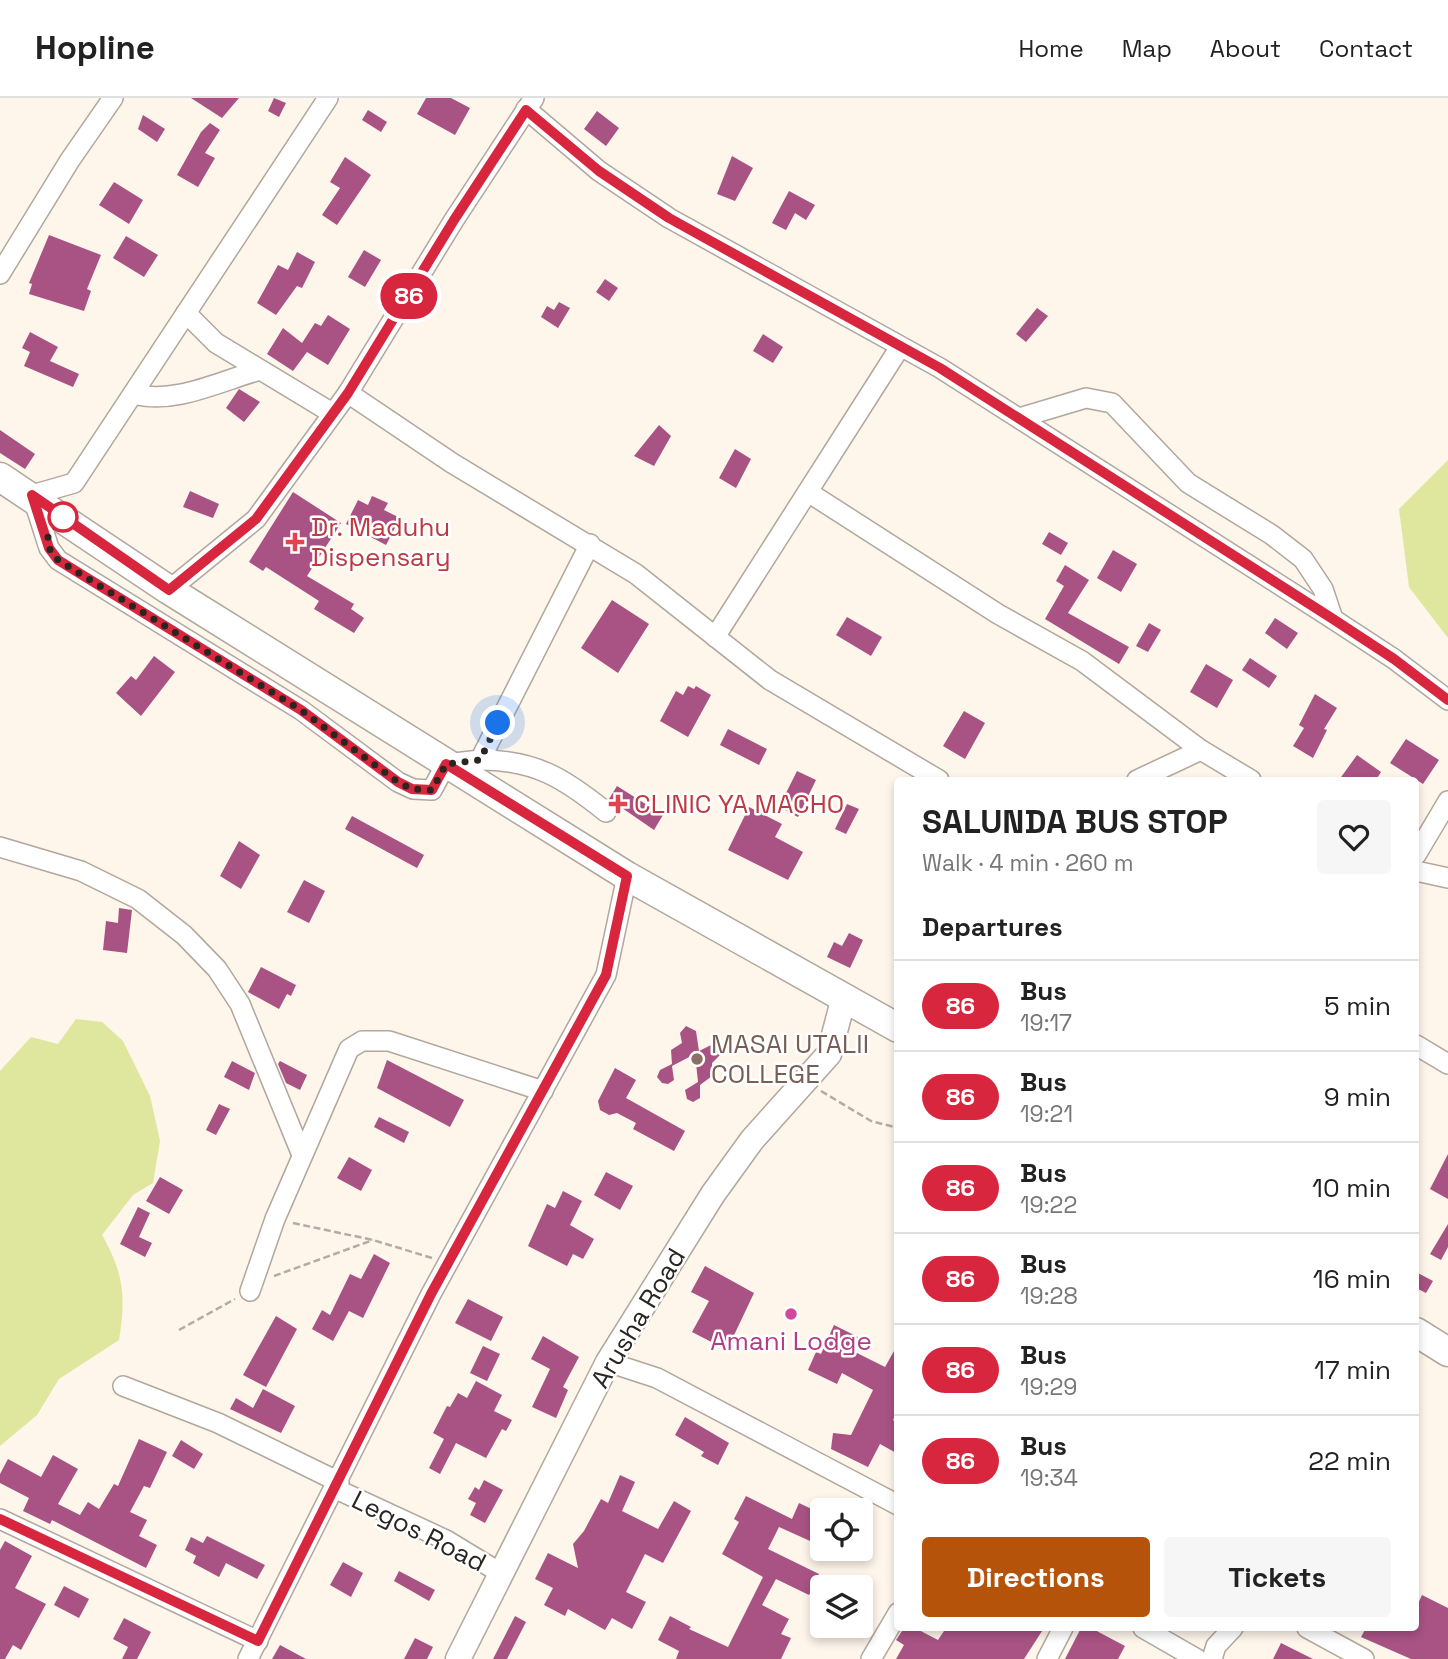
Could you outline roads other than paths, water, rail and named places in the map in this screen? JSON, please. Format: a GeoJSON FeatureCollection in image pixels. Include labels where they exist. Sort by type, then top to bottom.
{"type":"FeatureCollection","features":[{"type":"Feature","properties":{"kind":"highway"},"geometry":{"type":"LineString","coordinates":[[0,477],[32,495],[169,590],[627,876],[894,1026]]}},
{"type":"Feature","properties":{"kind":"highway"},"geometry":{"type":"LineString","coordinates":[[1419,1334],[1448,1352]]}},
{"type":"Feature","properties":{"kind":"main road","name":"Arusha Road"},"geometry":{"type":"LineString","coordinates":[[458,1659],[608,1362],[713,1194],[752,1140],[830,1054],[844,998]]}},
{"type":"Feature","properties":{"kind":"street"},"geometry":{"type":"LineString","coordinates":[[0,274],[70,160],[113,98]]}},
{"type":"Feature","properties":{"kind":"street"},"geometry":{"type":"LineString","coordinates":[[328,98],[74,483],[32,495],[49,548],[58,560],[301,710],[398,782],[412,789],[432,790],[446,764],[480,760],[521,762],[540,768],[584,794],[606,812]]}},
{"type":"Feature","properties":{"kind":"street"},"geometry":{"type":"LineString","coordinates":[[169,590],[256,519],[348,393],[454,220],[530,104],[599,171],[669,218],[900,347],[1019,418],[1394,659],[1448,700]]}},
{"type":"Feature","properties":{"kind":"street"},"geometry":{"type":"LineString","coordinates":[[186,313],[216,343],[286,383],[332,414]]}},
{"type":"Feature","properties":{"kind":"street"},"geometry":{"type":"LineString","coordinates":[[715,636],[900,347]]}},
{"type":"Feature","properties":{"kind":"street"},"geometry":{"type":"LineString","coordinates":[[134,394],[148,398],[174,396],[260,370]]}},
{"type":"Feature","properties":{"kind":"street"},"geometry":{"type":"LineString","coordinates":[[348,393],[452,463],[590,544],[673,602],[780,686],[934,777]]}},
{"type":"Feature","properties":{"kind":"street"},"geometry":{"type":"LineString","coordinates":[[1019,418],[1086,398],[1112,403],[1188,483],[1272,535],[1303,559],[1323,589],[1333,619]]}},
{"type":"Feature","properties":{"kind":"street"},"geometry":{"type":"LineString","coordinates":[[807,492],[998,614],[1082,662],[1201,750],[1246,777]]}},
{"type":"Feature","properties":{"kind":"street"},"geometry":{"type":"LineString","coordinates":[[480,760],[590,544]]}},
{"type":"Feature","properties":{"kind":"street"},"geometry":{"type":"LineString","coordinates":[[1143,777],[1201,750]]}},
{"type":"Feature","properties":{"kind":"street"},"geometry":{"type":"LineString","coordinates":[[1419,850],[1448,801]]}},
{"type":"Feature","properties":{"kind":"street"},"geometry":{"type":"LineString","coordinates":[[0,846],[81,871],[138,899],[184,935],[216,969],[240,1004],[302,1155]]}},
{"type":"Feature","properties":{"kind":"street"},"geometry":{"type":"LineString","coordinates":[[1419,872],[1448,878]]}},
{"type":"Feature","properties":{"kind":"street"},"geometry":{"type":"LineString","coordinates":[[248,1659],[448,1263],[606,975],[627,876]]}},
{"type":"Feature","properties":{"kind":"street"},"geometry":{"type":"LineString","coordinates":[[250,1291],[275,1219],[349,1049],[362,1041],[389,1041],[543,1091]]}},
{"type":"Feature","properties":{"kind":"street"},"geometry":{"type":"LineString","coordinates":[[1419,1047],[1448,1064]]}},
{"type":"Feature","properties":{"kind":"street"},"geometry":{"type":"LineString","coordinates":[[608,1362],[670,1384],[894,1503]]}},
{"type":"Feature","properties":{"kind":"street","name":"Legos Road"},"geometry":{"type":"LineString","coordinates":[[123,1386],[218,1423],[408,1521],[502,1574]]}},
{"type":"Feature","properties":{"kind":"street"},"geometry":{"type":"LineString","coordinates":[[0,1519],[258,1641]]}},
{"type":"Feature","properties":{"kind":"street"},"geometry":{"type":"LineString","coordinates":[[871,1659],[894,1620]]}},
{"type":"Feature","properties":{"kind":"street"},"geometry":{"type":"LineString","coordinates":[[1048,1659],[1062,1631]]}},
{"type":"Feature","properties":{"kind":"street"},"geometry":{"type":"LineString","coordinates":[[1148,1631],[1197,1659]]}},
{"type":"Feature","properties":{"kind":"street"},"geometry":{"type":"LineString","coordinates":[[1212,1659],[1221,1640],[1230,1631]]}},
{"type":"Feature","properties":{"kind":"street"},"geometry":{"type":"LineString","coordinates":[[1313,1631],[1364,1659]]}},
{"type":"Feature","properties":{"kind":"place","name":"Dr. Maduhu Dispensary"},"geometry":{"type":"Point","coordinates":[295,542]}},
{"type":"Feature","properties":{"kind":"place","name":"CLINIC YA MACHO"},"geometry":{"type":"Point","coordinates":[618,804]}},
{"type":"Feature","properties":{"kind":"place","name":"MASAI UTALII COLLEGE"},"geometry":{"type":"Point","coordinates":[697,1059]}},
{"type":"Feature","properties":{"kind":"place","name":"Amani Lodge"},"geometry":{"type":"Point","coordinates":[791,1314]}}]}
